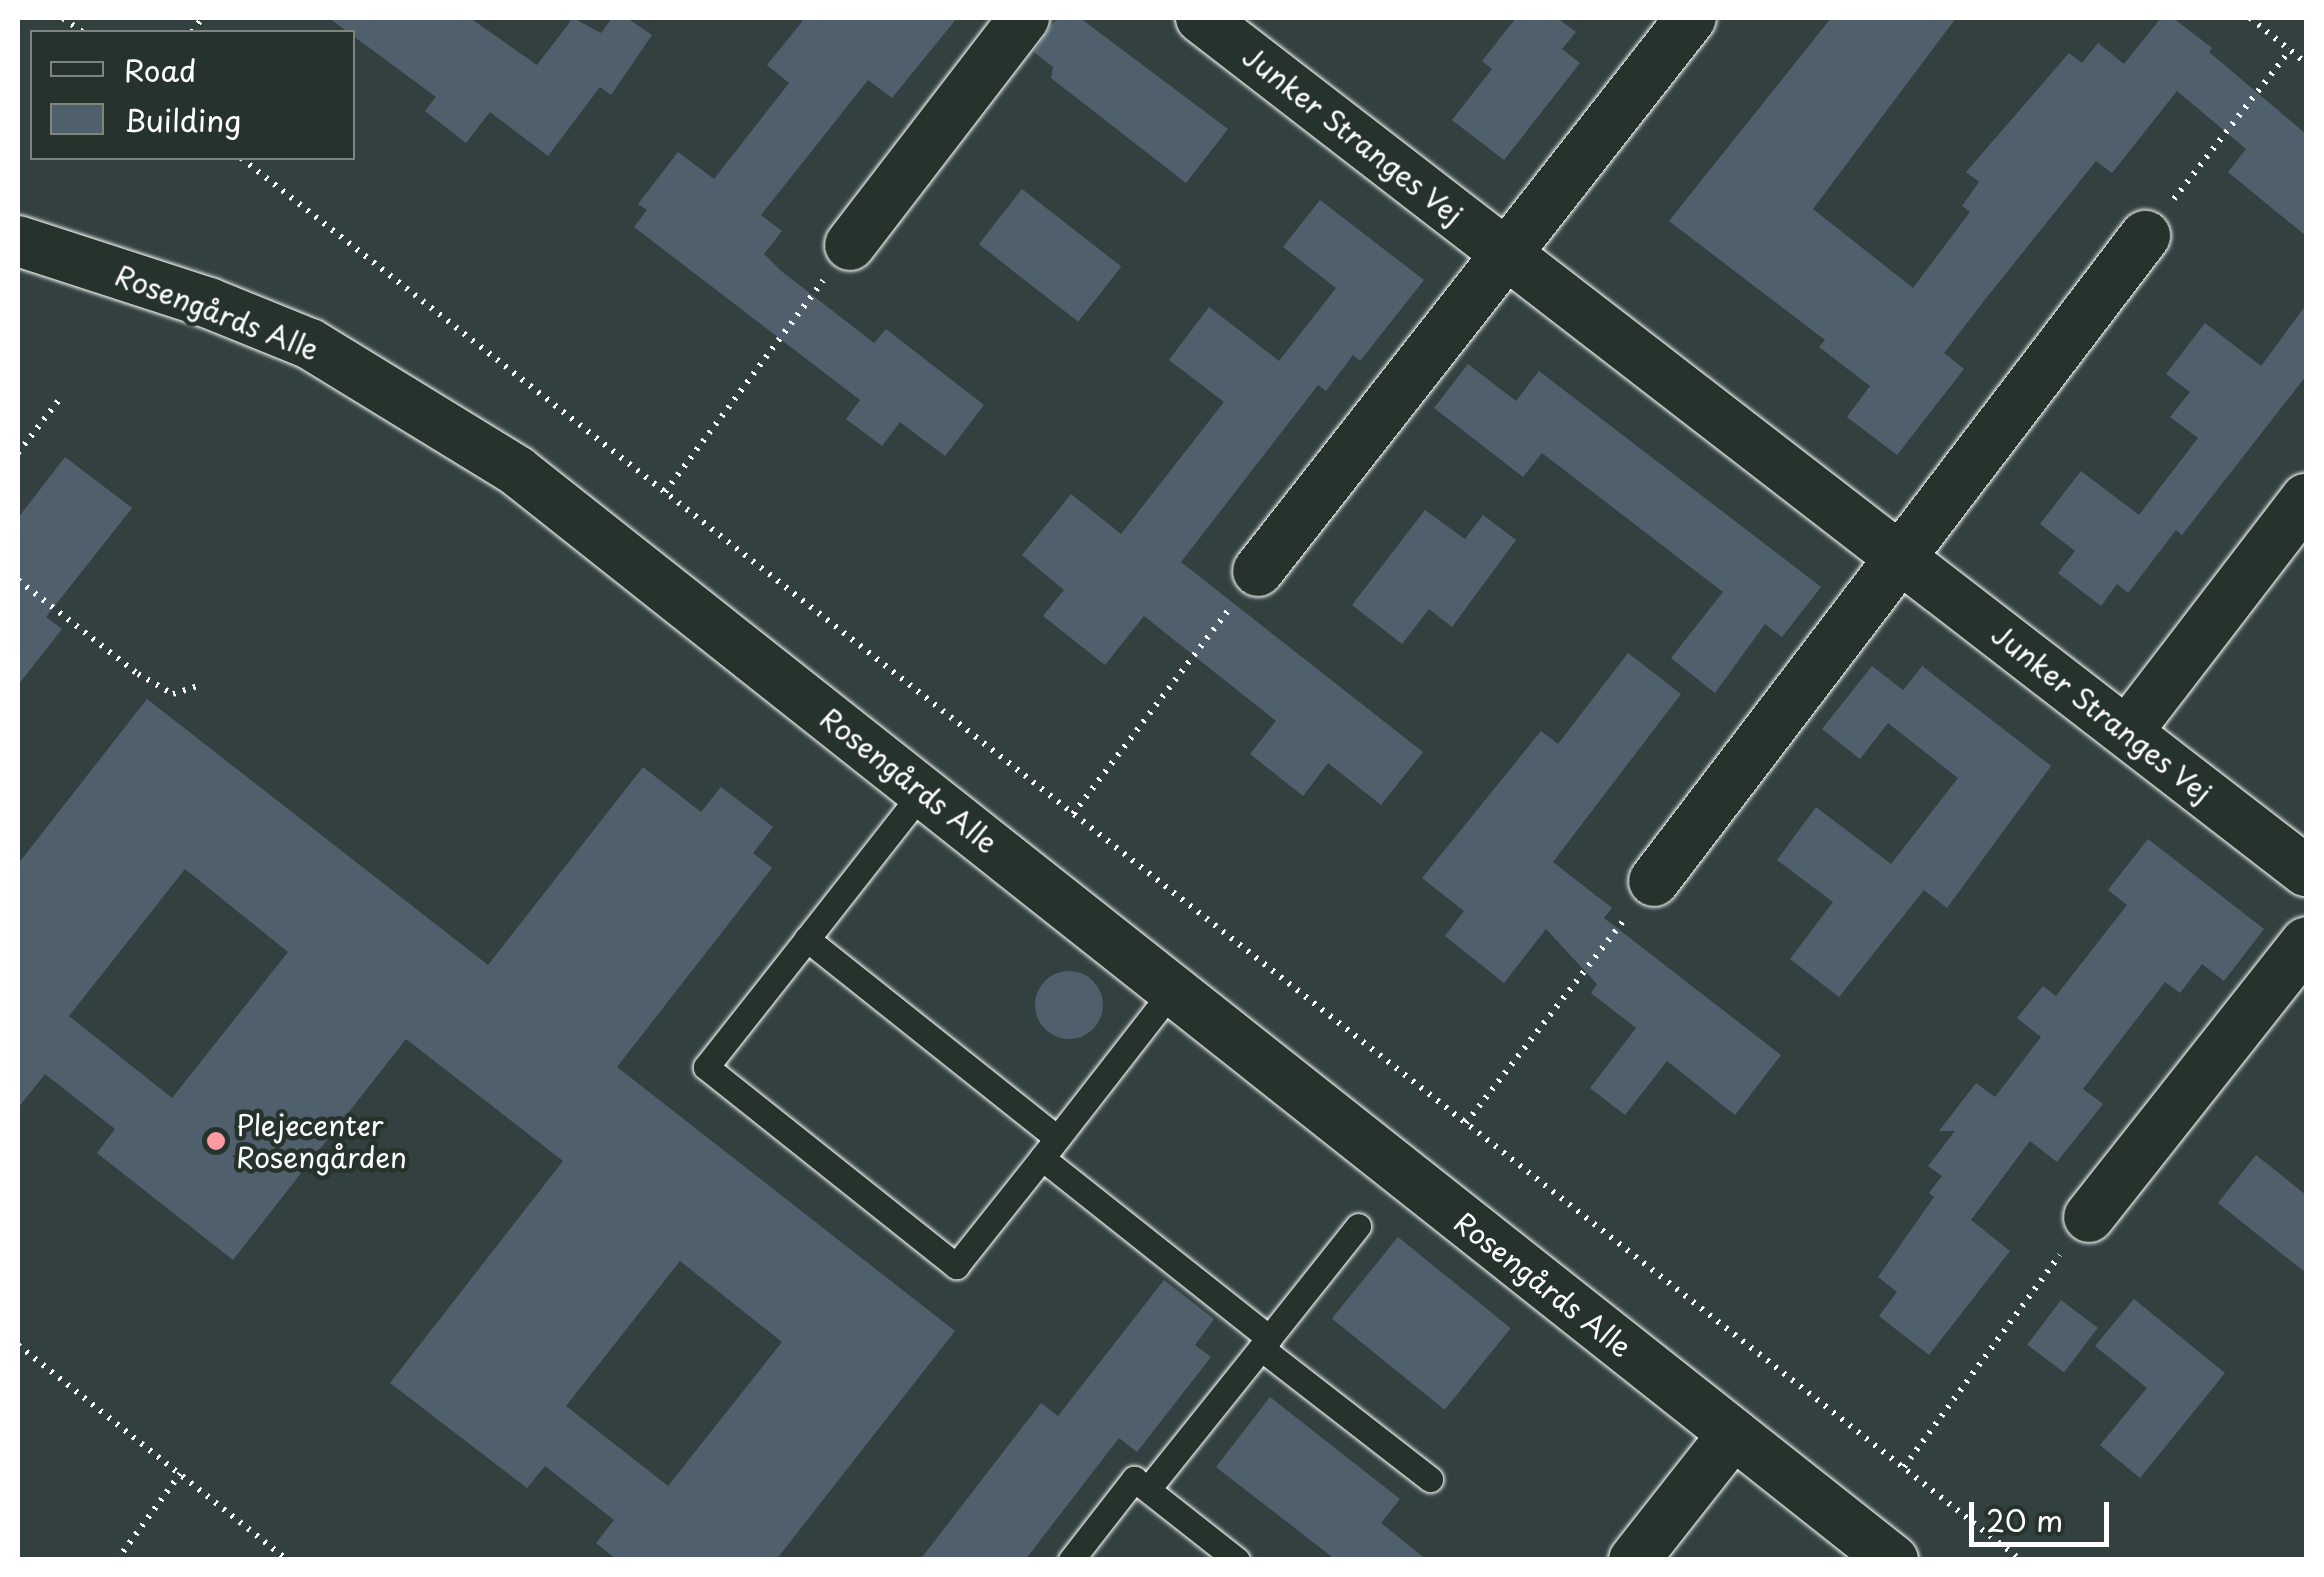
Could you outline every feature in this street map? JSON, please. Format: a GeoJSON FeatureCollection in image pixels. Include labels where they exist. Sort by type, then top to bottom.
{"type":"FeatureCollection","features":[{"type":"Feature","properties":{"kind":"street"},"geometry":{"type":"LineString","coordinates":[[850,245],[1024,18]]}},
{"type":"Feature","properties":{"kind":"street","name":"Junker Stranges Vej"},"geometry":{"type":"LineString","coordinates":[[1201,18],[2306,871]]}},
{"type":"Feature","properties":{"kind":"street"},"geometry":{"type":"LineString","coordinates":[[1258,571],[1691,18]]}},
{"type":"Feature","properties":{"kind":"street"},"geometry":{"type":"LineString","coordinates":[[1654,881],[2145,236]]}},
{"type":"Feature","properties":{"kind":"street","name":"Rosengårds Alle"},"geometry":{"type":"LineString","coordinates":[[18,242],[293,337],[422,407],[517,470],[1892,1560]]}},
{"type":"Feature","properties":{"kind":"street"},"geometry":{"type":"LineString","coordinates":[[2126,732],[2306,499]]}},
{"type":"Feature","properties":{"kind":"street"},"geometry":{"type":"LineString","coordinates":[[2088,1217],[2306,942]]}},
{"type":"Feature","properties":{"kind":"street"},"geometry":{"type":"LineString","coordinates":[[1634,1560],[1732,1434]]}},
{"type":"Feature","properties":{"kind":"lane"},"geometry":{"type":"LineString","coordinates":[[924,791],[706,1067],[956,1266],[1174,990]]}},
{"type":"Feature","properties":{"kind":"lane"},"geometry":{"type":"LineString","coordinates":[[807,940],[1050,1148],[1265,1343],[1430,1479]]}},
{"type":"Feature","properties":{"kind":"lane"},"geometry":{"type":"LineString","coordinates":[[1148,1490],[1358,1226]]}},
{"type":"Feature","properties":{"kind":"lane"},"geometry":{"type":"LineString","coordinates":[[1071,1560],[1134,1479],[1237,1560]]}},
{"type":"Feature","properties":{"kind":"path"},"geometry":{"type":"LineString","coordinates":[[2250,18],[2306,63]]}},
{"type":"Feature","properties":{"kind":"path"},"geometry":{"type":"LineString","coordinates":[[2145,236],[2290,50]]}},
{"type":"Feature","properties":{"kind":"path"},"geometry":{"type":"LineString","coordinates":[[243,160],[2021,1560]]}},
{"type":"Feature","properties":{"kind":"path"},"geometry":{"type":"LineString","coordinates":[[665,492],[850,245]]}},
{"type":"Feature","properties":{"kind":"path"},"geometry":{"type":"LineString","coordinates":[[18,453],[58,401]]}},
{"type":"Feature","properties":{"kind":"path"},"geometry":{"type":"LineString","coordinates":[[1074,814],[1258,571]]}},
{"type":"Feature","properties":{"kind":"path"},"geometry":{"type":"LineString","coordinates":[[18,580],[138,674],[173,694],[201,684]]}},
{"type":"Feature","properties":{"kind":"path"},"geometry":{"type":"LineString","coordinates":[[1466,1123],[1654,881]]}},
{"type":"Feature","properties":{"kind":"path"},"geometry":{"type":"LineString","coordinates":[[1904,1468],[2088,1217]]}},
{"type":"Feature","properties":{"kind":"path"},"geometry":{"type":"LineString","coordinates":[[18,1345],[287,1560]]}},
{"type":"Feature","properties":{"kind":"path"},"geometry":{"type":"LineString","coordinates":[[117,1560],[180,1474]]}},
{"type":"Feature","properties":{"kind":"building"},"geometry":{"type":"Polygon","coordinates":[[[329,18],[470,18],[537,65],[573,18],[601,33],[612,18],[627,18],[652,35],[611,95],[600,87],[548,156],[490,112],[466,143],[425,111],[436,97],[355,37],[355,30],[345,30],[329,18]]]}},
{"type":"Feature","properties":{"kind":"building"},"geometry":{"type":"Polygon","coordinates":[[[805,18],[957,18],[892,98],[868,80],[761,215],[782,231],[764,254],[780,270],[874,343],[886,329],[984,405],[945,456],[900,422],[882,446],[846,419],[860,400],[634,227],[647,210],[638,204],[678,152],[714,179],[789,83],[767,65],[805,18]]]}},
{"type":"Feature","properties":{"kind":"building"},"geometry":{"type":"Polygon","coordinates":[[[1057,18],[1080,18],[1228,129],[1186,183],[1051,78],[1053,67],[1034,52],[1057,18]]]}},
{"type":"Feature","properties":{"kind":"building"},"geometry":{"type":"Polygon","coordinates":[[[1516,18],[1557,18],[1576,32],[1562,49],[1580,63],[1504,160],[1452,120],[1492,69],[1482,61],[1516,18]]]}},
{"type":"Feature","properties":{"kind":"building"},"geometry":{"type":"Polygon","coordinates":[[[1831,18],[1956,18],[1813,209],[1913,288],[1970,212],[1962,206],[1979,182],[1966,172],[2069,53],[2082,63],[2098,43],[2124,64],[2161,18],[2173,18],[2212,48],[2209,52],[2306,134],[2306,236],[2228,172],[2246,149],[2177,91],[2112,173],[2096,161],[1987,297],[1944,353],[1964,369],[1897,455],[1847,417],[1870,386],[1819,347],[1825,340],[1669,221],[1831,18]]]}},
{"type":"Feature","properties":{"kind":"building"},"geometry":{"type":"Polygon","coordinates":[[[1022,189],[1121,267],[1078,322],[979,244],[1022,189]]]}},
{"type":"Feature","properties":{"kind":"building"},"geometry":{"type":"Polygon","coordinates":[[[1320,200],[1424,280],[1360,361],[1353,355],[1326,391],[1318,385],[1181,562],[1423,752],[1381,805],[1328,763],[1303,796],[1250,754],[1276,721],[1144,616],[1105,665],[1043,616],[1064,590],[1022,555],[1071,494],[1121,534],[1224,402],[1169,360],[1209,307],[1279,361],[1336,288],[1283,247],[1320,200]]]}},
{"type":"Feature","properties":{"kind":"building"},"geometry":{"type":"Polygon","coordinates":[[[2306,305],[2306,376],[2182,535],[2176,530],[2128,593],[2117,584],[2101,606],[2058,573],[2075,551],[2040,524],[2081,471],[2139,515],[2198,438],[2170,417],[2190,392],[2166,374],[2205,323],[2261,366],[2306,305]]]}},
{"type":"Feature","properties":{"kind":"building"},"geometry":{"type":"Polygon","coordinates":[[[1468,364],[1516,401],[1539,371],[1821,587],[1782,637],[1765,624],[1715,693],[1671,658],[1723,592],[1542,453],[1523,477],[1434,408],[1468,364]]]}},
{"type":"Feature","properties":{"kind":"building"},"geometry":{"type":"Polygon","coordinates":[[[65,457],[132,508],[46,617],[62,629],[18,685],[18,518],[65,457]]]}},
{"type":"Feature","properties":{"kind":"building"},"geometry":{"type":"Polygon","coordinates":[[[1425,510],[1465,539],[1483,515],[1516,540],[1452,627],[1429,609],[1402,644],[1352,605],[1425,510]]]}},
{"type":"Feature","properties":{"kind":"building"},"geometry":{"type":"Polygon","coordinates":[[[1628,653],[1681,694],[1553,862],[1612,908],[1604,918],[1781,1055],[1735,1115],[1667,1061],[1625,1115],[1590,1088],[1636,1028],[1591,993],[1597,984],[1546,929],[1504,983],[1445,936],[1464,911],[1422,878],[1541,731],[1558,744],[1628,653]]]}},
{"type":"Feature","properties":{"kind":"building"},"geometry":{"type":"Polygon","coordinates":[[[1872,666],[1903,690],[1922,666],[2051,766],[1947,908],[1924,890],[1839,997],[1790,959],[1833,902],[1777,860],[1816,807],[1891,864],[1958,778],[1888,723],[1860,759],[1822,729],[1872,666]]]}},
{"type":"Feature","properties":{"kind":"building","name":"Plejecenter Rosengården"},"geometry":{"type":"Polygon","coordinates":[[[147,699],[488,965],[643,767],[701,812],[721,787],[773,827],[753,853],[772,868],[617,1067],[955,1331],[776,1560],[617,1560],[596,1543],[614,1520],[545,1466],[527,1488],[390,1383],[563,1161],[406,1039],[233,1260],[97,1153],[115,1129],[45,1074],[18,1108],[18,864],[147,699]],[[185,869],[69,1016],[172,1098],[288,952],[185,869]],[[680,1261],[566,1406],[668,1486],[782,1342],[680,1261]]]}},
{"type":"Feature","properties":{"kind":"building"},"geometry":{"type":"Polygon","coordinates":[[[2148,839],[2264,929],[2224,981],[2202,964],[2180,993],[2165,982],[2083,1089],[2103,1104],[2057,1162],[2030,1141],[1971,1220],[2010,1251],[1929,1355],[1879,1316],[1897,1292],[1878,1277],[1934,1197],[1929,1193],[1942,1176],[1928,1166],[1955,1131],[1939,1131],[1976,1083],[1995,1097],[2041,1037],[2017,1018],[2043,986],[2056,996],[2127,905],[2108,890],[2148,839]]]}},
{"type":"Feature","properties":{"kind":"building"},"geometry":{"type":"Polygon","coordinates":[[[1069,971],[1093,981],[1103,1005],[1093,1029],[1069,1039],[1045,1029],[1035,1005],[1045,981],[1069,971]]]}},
{"type":"Feature","properties":{"kind":"building"},"geometry":{"type":"Polygon","coordinates":[[[2256,1155],[2306,1195],[2306,1273],[2218,1203],[2256,1155]]]}},
{"type":"Feature","properties":{"kind":"building"},"geometry":{"type":"Polygon","coordinates":[[[1398,1237],[1511,1328],[1445,1410],[1332,1319],[1398,1237]]]}},
{"type":"Feature","properties":{"kind":"building"},"geometry":{"type":"Polygon","coordinates":[[[1164,1280],[1214,1319],[1195,1345],[1211,1357],[1137,1452],[1119,1438],[1025,1560],[920,1560],[1041,1403],[1058,1416],[1164,1280]]]}},
{"type":"Feature","properties":{"kind":"building"},"geometry":{"type":"Polygon","coordinates":[[[2134,1299],[2225,1373],[2140,1478],[2100,1445],[2147,1388],[2095,1346],[2134,1299]]]}},
{"type":"Feature","properties":{"kind":"building"},"geometry":{"type":"Polygon","coordinates":[[[2061,1300],[2098,1328],[2064,1372],[2027,1345],[2061,1300]]]}},
{"type":"Feature","properties":{"kind":"building"},"geometry":{"type":"Polygon","coordinates":[[[1270,1397],[1400,1499],[1381,1523],[1427,1560],[1336,1560],[1216,1467],[1270,1397]]]}},
{"type":"Feature","properties":{"kind":"place","name":"Plejecenter Rosengården"},"geometry":{"type":"Point","coordinates":[216,1141]}}]}
